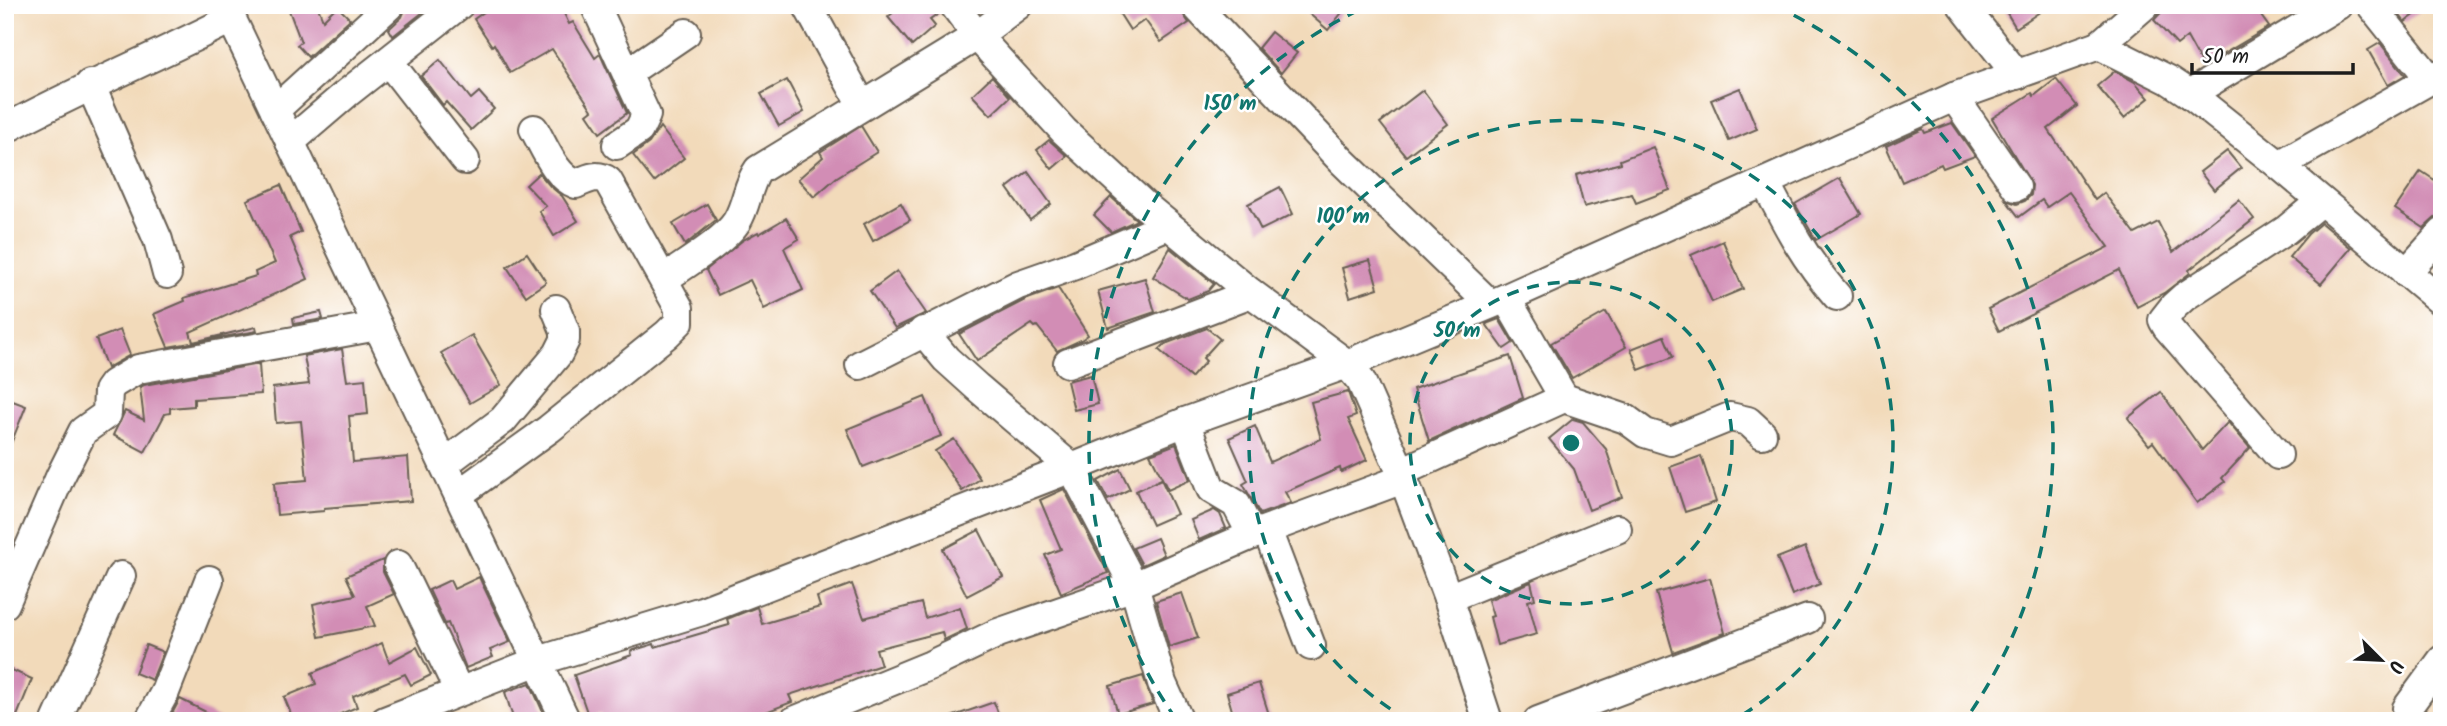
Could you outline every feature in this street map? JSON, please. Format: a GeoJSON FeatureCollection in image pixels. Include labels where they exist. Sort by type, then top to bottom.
{"type":"FeatureCollection","features":[{"type":"Feature","properties":{"kind":"street"},"geometry":{"type":"LineString","coordinates":[[290,142],[459,5]]}},
{"type":"Feature","properties":{"kind":"street"},"geometry":{"type":"LineString","coordinates":[[595,5],[646,115],[639,130],[617,145]]}},
{"type":"Feature","properties":{"kind":"street"},"geometry":{"type":"LineString","coordinates":[[807,5],[862,105]]}},
{"type":"Feature","properties":{"kind":"street"},"geometry":{"type":"LineString","coordinates":[[954,5],[977,36],[1064,131],[1168,225],[1251,293],[1348,364],[1367,393],[1402,476],[1448,598],[1488,721]]}},
{"type":"Feature","properties":{"kind":"street"},"geometry":{"type":"LineString","coordinates":[[664,279],[736,224],[752,178],[758,170],[977,36],[1018,5]]}},
{"type":"Feature","properties":{"kind":"street"},"geometry":{"type":"LineString","coordinates":[[1195,5],[1342,161],[1498,301],[1564,398],[1626,419],[1645,433],[1671,441],[1730,417],[1748,421],[1762,434]]}},
{"type":"Feature","properties":{"kind":"street"},"geometry":{"type":"LineString","coordinates":[[1962,5],[2017,75]]}},
{"type":"Feature","properties":{"kind":"street"},"geometry":{"type":"LineString","coordinates":[[385,721],[538,661],[702,611],[1185,422],[1348,364],[1498,301],[1954,97],[2099,45],[2145,5]]}},
{"type":"Feature","properties":{"kind":"street"},"geometry":{"type":"LineString","coordinates":[[2190,94],[2338,5]]}},
{"type":"Feature","properties":{"kind":"street"},"geometry":{"type":"LineString","coordinates":[[2279,165],[2436,76],[2371,5]]}},
{"type":"Feature","properties":{"kind":"street"},"geometry":{"type":"LineString","coordinates":[[275,110],[379,10]]}},
{"type":"Feature","properties":{"kind":"street"},"geometry":{"type":"LineString","coordinates":[[5,129],[90,84],[146,61],[228,12],[566,721]]}},
{"type":"Feature","properties":{"kind":"street"},"geometry":{"type":"LineString","coordinates":[[626,73],[685,33]]}},
{"type":"Feature","properties":{"kind":"street"},"geometry":{"type":"LineString","coordinates":[[2099,45],[2169,80],[2190,94],[2442,302]]}},
{"type":"Feature","properties":{"kind":"street"},"geometry":{"type":"LineString","coordinates":[[389,62],[465,160]]}},
{"type":"Feature","properties":{"kind":"street"},"geometry":{"type":"LineString","coordinates":[[90,84],[159,240],[167,274]]}},
{"type":"Feature","properties":{"kind":"street"},"geometry":{"type":"LineString","coordinates":[[1954,97],[2017,187]]}},
{"type":"Feature","properties":{"kind":"street"},"geometry":{"type":"LineString","coordinates":[[459,495],[549,429],[679,322],[679,308],[608,181],[595,176],[576,184],[568,181],[534,130]]}},
{"type":"Feature","properties":{"kind":"street"},"geometry":{"type":"LineString","coordinates":[[1765,182],[1791,234],[1814,270],[1837,296]]}},
{"type":"Feature","properties":{"kind":"street"},"geometry":{"type":"LineString","coordinates":[[2278,455],[2163,320],[2185,297],[2286,230],[2321,201]]}},
{"type":"Feature","properties":{"kind":"street"},"geometry":{"type":"LineString","coordinates":[[860,365],[1018,285],[1075,265],[1168,225]]}},
{"type":"Feature","properties":{"kind":"street"},"geometry":{"type":"LineString","coordinates":[[2406,272],[2442,233]]}},
{"type":"Feature","properties":{"kind":"street"},"geometry":{"type":"LineString","coordinates":[[1068,363],[1251,293]]}},
{"type":"Feature","properties":{"kind":"street"},"geometry":{"type":"LineString","coordinates":[[444,464],[503,419],[558,354],[565,340],[565,331],[556,309]]}},
{"type":"Feature","properties":{"kind":"street"},"geometry":{"type":"LineString","coordinates":[[5,604],[83,431],[107,414],[108,391],[113,384],[138,369],[378,326]]}},
{"type":"Feature","properties":{"kind":"street"},"geometry":{"type":"LineString","coordinates":[[923,331],[946,359],[1072,468],[1133,586],[1162,683],[1179,721]]}},
{"type":"Feature","properties":{"kind":"street"},"geometry":{"type":"LineString","coordinates":[[794,721],[931,665],[998,633],[1133,586],[1402,476],[1564,398]]}},
{"type":"Feature","properties":{"kind":"street"},"geometry":{"type":"LineString","coordinates":[[1185,422],[1211,489],[1237,504],[1260,532],[1311,646]]}},
{"type":"Feature","properties":{"kind":"street"},"geometry":{"type":"LineString","coordinates":[[1448,598],[1617,529]]}},
{"type":"Feature","properties":{"kind":"street"},"geometry":{"type":"LineString","coordinates":[[398,565],[459,691]]}},
{"type":"Feature","properties":{"kind":"street"},"geometry":{"type":"LineString","coordinates":[[56,721],[121,576]]}},
{"type":"Feature","properties":{"kind":"street"},"geometry":{"type":"LineString","coordinates":[[149,721],[165,692],[209,580]]}},
{"type":"Feature","properties":{"kind":"street"},"geometry":{"type":"LineString","coordinates":[[1538,721],[1808,619]]}},
{"type":"Feature","properties":{"kind":"street"},"geometry":{"type":"LineString","coordinates":[[2407,708],[2442,660]]}},
{"type":"Feature","properties":{"kind":"building"},"geometry":{"type":"Polygon","coordinates":[[[287,5],[317,5],[323,20],[337,6],[350,19],[308,57],[297,45],[301,42],[287,5]]]}},
{"type":"Feature","properties":{"kind":"building"},"geometry":{"type":"Polygon","coordinates":[[[407,5],[432,5],[393,36],[389,29],[402,17],[407,5]]]}},
{"type":"Feature","properties":{"kind":"building"},"geometry":{"type":"Polygon","coordinates":[[[494,5],[560,5],[569,24],[573,22],[595,58],[600,54],[627,113],[600,133],[587,114],[592,110],[552,49],[510,73],[494,44],[492,46],[474,19],[494,5]]]}},
{"type":"Feature","properties":{"kind":"building"},"geometry":{"type":"Polygon","coordinates":[[[902,5],[938,5],[940,13],[930,20],[935,26],[912,46],[888,17],[902,5]]]}},
{"type":"Feature","properties":{"kind":"building"},"geometry":{"type":"Polygon","coordinates":[[[1114,5],[1177,5],[1189,23],[1161,42],[1145,20],[1130,30],[1114,5]]]}},
{"type":"Feature","properties":{"kind":"building"},"geometry":{"type":"Polygon","coordinates":[[[1299,5],[1348,5],[1328,30],[1299,5]]]}},
{"type":"Feature","properties":{"kind":"building"},"geometry":{"type":"Polygon","coordinates":[[[2002,5],[2050,5],[2016,28],[2002,5]]]}},
{"type":"Feature","properties":{"kind":"building"},"geometry":{"type":"Polygon","coordinates":[[[2168,5],[2253,5],[2269,27],[2203,66],[2187,37],[2177,45],[2154,20],[2168,5]]]}},
{"type":"Feature","properties":{"kind":"building"},"geometry":{"type":"Polygon","coordinates":[[[2392,5],[2428,5],[2405,22],[2392,5]]]}},
{"type":"Feature","properties":{"kind":"building"},"geometry":{"type":"Polygon","coordinates":[[[1271,32],[1297,53],[1281,73],[1258,48],[1271,32]]]}},
{"type":"Feature","properties":{"kind":"building"},"geometry":{"type":"Polygon","coordinates":[[[2380,43],[2405,75],[2388,85],[2368,50],[2380,43]]]}},
{"type":"Feature","properties":{"kind":"building"},"geometry":{"type":"Polygon","coordinates":[[[440,60],[471,99],[479,92],[494,109],[471,130],[446,102],[443,105],[421,76],[440,60]]]}},
{"type":"Feature","properties":{"kind":"building"},"geometry":{"type":"Polygon","coordinates":[[[2115,71],[2135,82],[2149,98],[2124,118],[2097,86],[2115,71]]]}},
{"type":"Feature","properties":{"kind":"building"},"geometry":{"type":"Polygon","coordinates":[[[992,76],[1010,97],[991,115],[972,95],[992,76]]]}},
{"type":"Feature","properties":{"kind":"building"},"geometry":{"type":"Polygon","coordinates":[[[2056,79],[2077,106],[2048,129],[2095,200],[2104,193],[2135,234],[2158,222],[2173,252],[2239,200],[2254,219],[2164,293],[2137,307],[2119,270],[1999,331],[1988,309],[2109,247],[2069,192],[2047,207],[2042,200],[2019,217],[2006,200],[2017,204],[2025,201],[2031,195],[2032,185],[1992,118],[2032,93],[2034,96],[2056,79]]]}},
{"type":"Feature","properties":{"kind":"building"},"geometry":{"type":"Polygon","coordinates":[[[787,80],[804,112],[779,126],[761,94],[787,80]]]}},
{"type":"Feature","properties":{"kind":"building"},"geometry":{"type":"Polygon","coordinates":[[[1740,88],[1757,129],[1729,141],[1711,100],[1740,88]]]}},
{"type":"Feature","properties":{"kind":"building"},"geometry":{"type":"Polygon","coordinates":[[[1423,90],[1448,124],[1406,156],[1380,123],[1423,90]]]}},
{"type":"Feature","properties":{"kind":"building"},"geometry":{"type":"Polygon","coordinates":[[[1952,123],[1975,156],[1943,168],[1941,164],[1902,182],[1886,146],[1923,129],[1925,133],[1952,123]]]}},
{"type":"Feature","properties":{"kind":"building"},"geometry":{"type":"Polygon","coordinates":[[[861,126],[877,152],[837,177],[814,197],[798,179],[823,157],[820,152],[861,126]]]}},
{"type":"Feature","properties":{"kind":"building"},"geometry":{"type":"Polygon","coordinates":[[[660,127],[684,158],[654,182],[633,155],[649,143],[660,127]]]}},
{"type":"Feature","properties":{"kind":"building"},"geometry":{"type":"Polygon","coordinates":[[[1049,140],[1067,156],[1052,169],[1037,150],[1049,140]]]}},
{"type":"Feature","properties":{"kind":"building"},"geometry":{"type":"Polygon","coordinates":[[[1653,147],[1670,190],[1636,203],[1632,194],[1584,207],[1576,175],[1621,163],[1620,160],[1653,147]]]}},
{"type":"Feature","properties":{"kind":"building"},"geometry":{"type":"Polygon","coordinates":[[[2227,151],[2241,168],[2214,190],[2200,172],[2227,151]]]}},
{"type":"Feature","properties":{"kind":"building"},"geometry":{"type":"Polygon","coordinates":[[[2421,171],[2442,185],[2442,217],[2436,217],[2424,228],[2395,209],[2421,171]]]}},
{"type":"Feature","properties":{"kind":"building"},"geometry":{"type":"Polygon","coordinates":[[[1028,172],[1051,204],[1030,220],[1007,188],[1028,172]]]}},
{"type":"Feature","properties":{"kind":"building"},"geometry":{"type":"Polygon","coordinates":[[[539,173],[562,196],[578,221],[554,236],[539,211],[546,206],[526,185],[539,173]]]}},
{"type":"Feature","properties":{"kind":"building"},"geometry":{"type":"Polygon","coordinates":[[[1840,178],[1861,214],[1816,240],[1795,204],[1840,178]]]}},
{"type":"Feature","properties":{"kind":"building"},"geometry":{"type":"Polygon","coordinates":[[[281,185],[301,232],[290,237],[308,279],[190,332],[193,342],[256,327],[257,331],[168,347],[154,314],[185,301],[184,298],[256,276],[255,272],[275,263],[247,200],[281,185]]]}},
{"type":"Feature","properties":{"kind":"building"},"geometry":{"type":"Polygon","coordinates":[[[1280,187],[1293,214],[1261,230],[1248,204],[1280,187]]]}},
{"type":"Feature","properties":{"kind":"building"},"geometry":{"type":"Polygon","coordinates":[[[1111,197],[1137,220],[1111,232],[1094,215],[1111,197]]]}},
{"type":"Feature","properties":{"kind":"building"},"geometry":{"type":"Polygon","coordinates":[[[901,203],[910,220],[873,241],[864,224],[901,203]]]}},
{"type":"Feature","properties":{"kind":"building"},"geometry":{"type":"Polygon","coordinates":[[[707,204],[716,220],[685,245],[673,224],[707,204]]]}},
{"type":"Feature","properties":{"kind":"building"},"geometry":{"type":"Polygon","coordinates":[[[786,218],[799,239],[784,248],[803,290],[764,309],[750,280],[718,295],[706,270],[743,240],[786,218]]]}},
{"type":"Feature","properties":{"kind":"building"},"geometry":{"type":"Polygon","coordinates":[[[2321,223],[2351,248],[2321,284],[2289,257],[2321,223]]]}},
{"type":"Feature","properties":{"kind":"building"},"geometry":{"type":"Polygon","coordinates":[[[1723,241],[1743,289],[1712,302],[1691,255],[1723,241]]]}},
{"type":"Feature","properties":{"kind":"building"},"geometry":{"type":"Polygon","coordinates":[[[1170,248],[1214,284],[1208,291],[1188,299],[1153,277],[1170,248]]]}},
{"type":"Feature","properties":{"kind":"building"},"geometry":{"type":"Polygon","coordinates":[[[527,253],[546,282],[526,296],[507,267],[527,253]]]}},
{"type":"Feature","properties":{"kind":"building"},"geometry":{"type":"Polygon","coordinates":[[[1370,260],[1378,288],[1350,297],[1342,268],[1370,260]]]}},
{"type":"Feature","properties":{"kind":"building"},"geometry":{"type":"Polygon","coordinates":[[[897,271],[926,313],[895,328],[870,291],[897,271]]]}},
{"type":"Feature","properties":{"kind":"building"},"geometry":{"type":"Polygon","coordinates":[[[1145,278],[1155,312],[1108,328],[1098,291],[1145,278]]]}},
{"type":"Feature","properties":{"kind":"building"},"geometry":{"type":"Polygon","coordinates":[[[1058,288],[1088,335],[1081,340],[1057,351],[1037,326],[1032,324],[977,361],[959,334],[1025,300],[1058,288]]]}},
{"type":"Feature","properties":{"kind":"building"},"geometry":{"type":"Polygon","coordinates":[[[321,312],[323,319],[294,324],[293,318],[321,312]]]}},
{"type":"Feature","properties":{"kind":"building"},"geometry":{"type":"Polygon","coordinates":[[[1606,312],[1626,347],[1572,378],[1551,343],[1606,312]]]}},
{"type":"Feature","properties":{"kind":"building"},"geometry":{"type":"Polygon","coordinates":[[[1499,319],[1513,343],[1504,349],[1486,324],[1499,319]]]}},
{"type":"Feature","properties":{"kind":"building"},"geometry":{"type":"Polygon","coordinates":[[[1207,328],[1220,339],[1203,358],[1206,361],[1191,378],[1159,350],[1165,344],[1207,328]]]}},
{"type":"Feature","properties":{"kind":"building"},"geometry":{"type":"Polygon","coordinates":[[[120,330],[130,355],[107,368],[96,339],[120,330]]]}},
{"type":"Feature","properties":{"kind":"building"},"geometry":{"type":"Polygon","coordinates":[[[472,335],[501,385],[470,403],[441,353],[472,335]]]}},
{"type":"Feature","properties":{"kind":"building"},"geometry":{"type":"Polygon","coordinates":[[[1664,336],[1673,357],[1639,370],[1631,349],[1664,336]]]}},
{"type":"Feature","properties":{"kind":"building"},"geometry":{"type":"Polygon","coordinates":[[[342,349],[347,381],[365,379],[368,414],[349,416],[353,462],[408,457],[411,501],[277,515],[274,483],[307,480],[301,421],[276,423],[273,388],[309,384],[304,356],[342,349]]]}},
{"type":"Feature","properties":{"kind":"building"},"geometry":{"type":"Polygon","coordinates":[[[1510,356],[1523,398],[1429,441],[1413,389],[1510,356]]]}},
{"type":"Feature","properties":{"kind":"building"},"geometry":{"type":"Polygon","coordinates":[[[259,364],[261,394],[194,399],[194,406],[170,408],[170,413],[165,414],[145,452],[113,435],[125,411],[144,420],[140,387],[144,385],[259,364]]]}},
{"type":"Feature","properties":{"kind":"building"},"geometry":{"type":"Polygon","coordinates":[[[1091,375],[1098,404],[1074,410],[1067,381],[1091,375]]]}},
{"type":"Feature","properties":{"kind":"building"},"geometry":{"type":"Polygon","coordinates":[[[1348,392],[1356,416],[1348,419],[1367,460],[1341,472],[1340,468],[1285,492],[1291,503],[1260,514],[1243,484],[1248,481],[1229,438],[1255,426],[1270,462],[1321,439],[1311,402],[1348,392]]]}},
{"type":"Feature","properties":{"kind":"building"},"geometry":{"type":"Polygon","coordinates":[[[2161,392],[2202,450],[2228,422],[2250,448],[2222,478],[2225,482],[2197,503],[2153,442],[2149,445],[2128,418],[2161,392]]]}},
{"type":"Feature","properties":{"kind":"building"},"geometry":{"type":"Polygon","coordinates":[[[925,397],[941,436],[863,467],[847,429],[925,397]]]}},
{"type":"Feature","properties":{"kind":"building"},"geometry":{"type":"Polygon","coordinates":[[[5,398],[26,406],[6,456],[5,456],[5,398]]]}},
{"type":"Feature","properties":{"kind":"building"},"geometry":{"type":"Polygon","coordinates":[[[1573,419],[1583,422],[1606,449],[1622,497],[1589,510],[1574,469],[1549,439],[1573,419]]]}},
{"type":"Feature","properties":{"kind":"building"},"geometry":{"type":"Polygon","coordinates":[[[954,439],[980,479],[962,491],[935,451],[954,439]]]}},
{"type":"Feature","properties":{"kind":"building"},"geometry":{"type":"Polygon","coordinates":[[[1176,444],[1190,480],[1168,490],[1150,454],[1176,444]]]}},
{"type":"Feature","properties":{"kind":"building"},"geometry":{"type":"Polygon","coordinates":[[[1701,456],[1716,502],[1685,512],[1670,467],[1701,456]]]}},
{"type":"Feature","properties":{"kind":"building"},"geometry":{"type":"Polygon","coordinates":[[[1120,469],[1130,489],[1108,500],[1098,481],[1120,469]]]}},
{"type":"Feature","properties":{"kind":"building"},"geometry":{"type":"Polygon","coordinates":[[[1161,479],[1177,514],[1152,525],[1136,491],[1161,479]]]}},
{"type":"Feature","properties":{"kind":"building"},"geometry":{"type":"Polygon","coordinates":[[[1064,489],[1108,573],[1061,593],[1045,555],[1061,549],[1040,500],[1064,489]]]}},
{"type":"Feature","properties":{"kind":"building"},"geometry":{"type":"Polygon","coordinates":[[[1214,510],[1220,514],[1226,528],[1199,540],[1191,520],[1214,510]]]}},
{"type":"Feature","properties":{"kind":"building"},"geometry":{"type":"Polygon","coordinates":[[[979,530],[1003,577],[967,596],[943,549],[979,530]]]}},
{"type":"Feature","properties":{"kind":"building"},"geometry":{"type":"Polygon","coordinates":[[[1157,538],[1164,555],[1142,565],[1133,548],[1157,538]]]}},
{"type":"Feature","properties":{"kind":"building"},"geometry":{"type":"Polygon","coordinates":[[[1805,547],[1820,584],[1792,595],[1777,558],[1805,547]]]}},
{"type":"Feature","properties":{"kind":"building"},"geometry":{"type":"Polygon","coordinates":[[[383,560],[383,572],[394,594],[367,606],[375,626],[319,637],[313,604],[355,595],[346,576],[383,560]]]}},
{"type":"Feature","properties":{"kind":"building"},"geometry":{"type":"Polygon","coordinates":[[[479,577],[510,642],[490,650],[493,657],[466,668],[448,623],[445,624],[429,590],[450,580],[454,589],[479,577]]]}},
{"type":"Feature","properties":{"kind":"building"},"geometry":{"type":"Polygon","coordinates":[[[1710,578],[1725,633],[1673,652],[1656,593],[1710,578]]]}},
{"type":"Feature","properties":{"kind":"building"},"geometry":{"type":"Polygon","coordinates":[[[1531,582],[1535,599],[1528,601],[1537,634],[1497,645],[1488,600],[1531,582]]]}},
{"type":"Feature","properties":{"kind":"building"},"geometry":{"type":"Polygon","coordinates":[[[852,584],[864,618],[921,603],[925,618],[960,607],[967,629],[944,640],[942,632],[876,649],[881,665],[789,695],[792,702],[750,718],[734,721],[604,721],[601,713],[589,718],[574,675],[632,655],[631,651],[654,644],[655,647],[729,625],[727,619],[757,607],[762,624],[820,607],[817,597],[852,584]]]}},
{"type":"Feature","properties":{"kind":"building"},"geometry":{"type":"Polygon","coordinates":[[[1182,593],[1198,638],[1169,647],[1156,601],[1182,593]]]}},
{"type":"Feature","properties":{"kind":"building"},"geometry":{"type":"Polygon","coordinates":[[[382,643],[389,662],[417,647],[431,675],[411,685],[405,674],[353,696],[357,707],[324,721],[294,721],[284,697],[316,684],[312,673],[382,643]]]}},
{"type":"Feature","properties":{"kind":"building"},"geometry":{"type":"Polygon","coordinates":[[[146,645],[163,652],[152,680],[135,673],[146,645]]]}},
{"type":"Feature","properties":{"kind":"building"},"geometry":{"type":"Polygon","coordinates":[[[5,667],[32,679],[15,721],[5,721],[5,667]]]}},
{"type":"Feature","properties":{"kind":"building"},"geometry":{"type":"Polygon","coordinates":[[[1143,676],[1153,704],[1118,714],[1110,686],[1143,676]]]}},
{"type":"Feature","properties":{"kind":"building"},"geometry":{"type":"Polygon","coordinates":[[[530,683],[547,721],[514,721],[505,692],[530,683]]]}},
{"type":"Feature","properties":{"kind":"building"},"geometry":{"type":"Polygon","coordinates":[[[1259,683],[1271,721],[1235,721],[1227,693],[1259,683]]]}},
{"type":"Feature","properties":{"kind":"building"},"geometry":{"type":"Polygon","coordinates":[[[180,699],[224,721],[168,721],[180,699]]]}},
{"type":"Feature","properties":{"kind":"building"},"geometry":{"type":"Polygon","coordinates":[[[994,702],[1001,721],[948,721],[948,718],[994,702]]]}}]}
